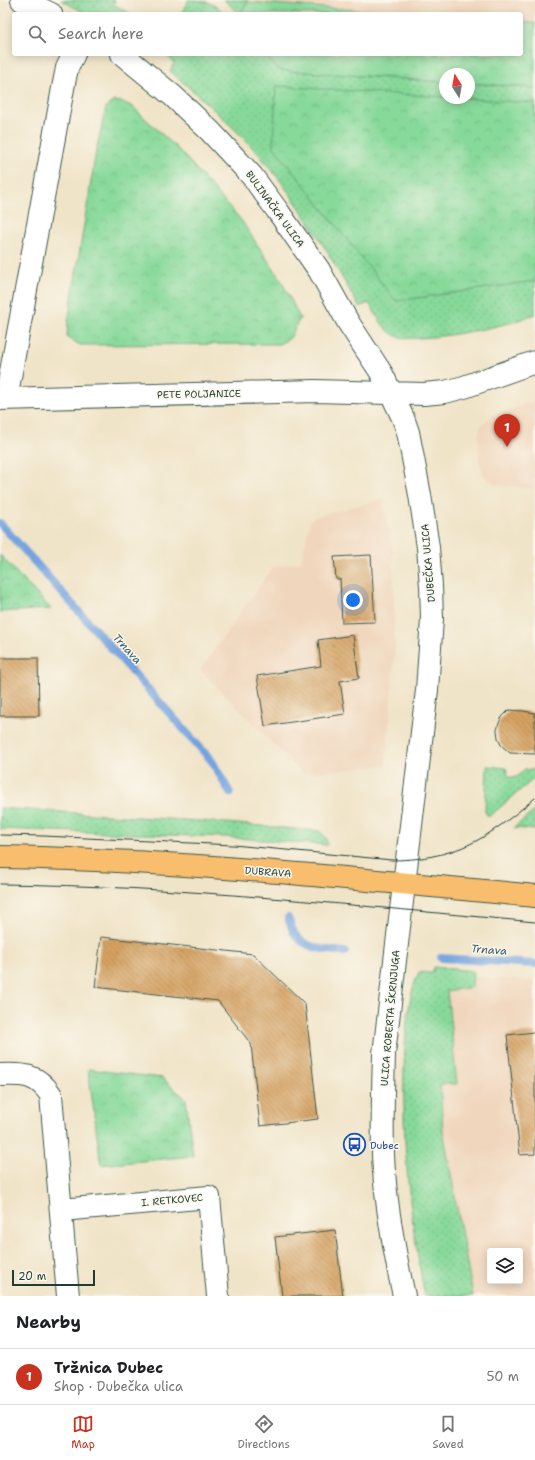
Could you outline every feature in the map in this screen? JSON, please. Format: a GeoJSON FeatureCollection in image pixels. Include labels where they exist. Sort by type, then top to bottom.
{"type":"FeatureCollection","features":[{"type":"Feature","properties":{"kind":"main road","name":"DUBRAVA"},"geometry":{"type":"LineString","coordinates":[[0,857],[98,860],[196,866],[404,883],[535,896]]}},
{"type":"Feature","properties":{"kind":"street"},"geometry":{"type":"LineString","coordinates":[[22,0],[47,12]]}},
{"type":"Feature","properties":{"kind":"street","name":"PETE POLJANICE"},"geometry":{"type":"LineString","coordinates":[[73,56],[67,68],[3,399],[315,391],[392,393]]}},
{"type":"Feature","properties":{"kind":"street","name":"BULINAČKA ULICA"},"geometry":{"type":"LineString","coordinates":[[124,56],[173,96],[252,176],[318,270],[348,322],[382,374],[392,393]]}},
{"type":"Feature","properties":{"kind":"street"},"geometry":{"type":"LineString","coordinates":[[392,393],[424,394],[445,392],[464,387],[535,362]]}},
{"type":"Feature","properties":{"kind":"street","name":"DUBEČKA ULICA"},"geometry":{"type":"LineString","coordinates":[[392,393],[408,432],[414,460],[428,547],[432,619],[427,690],[404,883]]}},
{"type":"Feature","properties":{"kind":"street","name":"ULICA ROBERTA ŠKRNJUGA"},"geometry":{"type":"LineString","coordinates":[[404,883],[385,1047],[383,1156],[388,1206],[404,1296]]}},
{"type":"Feature","properties":{"kind":"street"},"geometry":{"type":"LineString","coordinates":[[0,1075],[22,1074],[36,1079],[44,1085],[51,1095],[68,1296]]}},
{"type":"Feature","properties":{"kind":"street","name":"I. RETKOVEC"},"geometry":{"type":"LineString","coordinates":[[60,1210],[209,1197],[218,1296]]}},
{"type":"Feature","properties":{"kind":"shaded area"},"geometry":{"type":"Polygon","coordinates":[[[248,0],[535,0],[535,23],[523,22],[523,12],[381,12],[248,2],[248,0]]]}},
{"type":"Feature","properties":{"kind":"shaded area"},"geometry":{"type":"Polygon","coordinates":[[[535,401],[535,489],[497,485],[485,477],[482,471],[479,459],[478,435],[481,426],[490,417],[496,414],[535,401]]]}},
{"type":"Feature","properties":{"kind":"shaded area"},"geometry":{"type":"Polygon","coordinates":[[[382,499],[393,549],[395,650],[386,765],[303,774],[200,670],[273,567],[301,562],[311,518],[382,499]]]}},
{"type":"Feature","properties":{"kind":"shaded area"},"geometry":{"type":"Polygon","coordinates":[[[443,974],[535,981],[535,1296],[455,1296],[435,1127],[443,974]]]}},
{"type":"Feature","properties":{"kind":"green space"},"geometry":{"type":"Polygon","coordinates":[[[61,0],[115,0],[113,4],[127,12],[83,12],[61,0]]]}},
{"type":"Feature","properties":{"kind":"green space"},"geometry":{"type":"Polygon","coordinates":[[[188,0],[199,0],[213,4],[223,12],[182,12],[188,0]]]}},
{"type":"Feature","properties":{"kind":"green space"},"geometry":{"type":"Polygon","coordinates":[[[224,0],[248,0],[241,12],[238,12],[224,0]]]}},
{"type":"Feature","properties":{"kind":"green space"},"geometry":{"type":"Polygon","coordinates":[[[248,2],[381,12],[241,12],[248,2]]]}},
{"type":"Feature","properties":{"kind":"green space"},"geometry":{"type":"Polygon","coordinates":[[[523,22],[535,23],[535,88],[475,83],[475,68],[439,68],[439,82],[279,70],[266,56],[523,56],[523,22]]]}},
{"type":"Feature","properties":{"kind":"green space"},"geometry":{"type":"Polygon","coordinates":[[[168,56],[266,56],[280,70],[439,82],[439,104],[475,104],[475,83],[535,88],[535,314],[499,326],[451,335],[405,338],[391,333],[380,321],[369,303],[359,307],[307,219],[271,169],[235,130],[170,71],[174,63],[168,56]]]}},
{"type":"Feature","properties":{"kind":"green space"},"geometry":{"type":"Polygon","coordinates":[[[276,86],[439,97],[439,104],[475,104],[475,99],[535,103],[535,281],[396,301],[273,146],[276,86]]]}},
{"type":"Feature","properties":{"kind":"green space"},"geometry":{"type":"Polygon","coordinates":[[[115,101],[123,102],[133,107],[180,151],[241,220],[281,280],[300,318],[290,338],[279,344],[80,345],[67,337],[68,322],[96,151],[106,107],[115,101]]]}},
{"type":"Feature","properties":{"kind":"green space"},"geometry":{"type":"Polygon","coordinates":[[[0,555],[51,609],[0,612],[0,555]]]}},
{"type":"Feature","properties":{"kind":"green space"},"geometry":{"type":"Polygon","coordinates":[[[487,766],[506,768],[508,776],[511,777],[520,775],[525,769],[535,770],[535,778],[491,815],[487,815],[485,811],[487,766]]]}},
{"type":"Feature","properties":{"kind":"green space"},"geometry":{"type":"Polygon","coordinates":[[[0,808],[215,822],[319,831],[325,837],[327,845],[223,837],[0,829],[0,808]]]}},
{"type":"Feature","properties":{"kind":"green space"},"geometry":{"type":"Polygon","coordinates":[[[535,810],[535,830],[514,828],[535,810]]]}},
{"type":"Feature","properties":{"kind":"green space"},"geometry":{"type":"Polygon","coordinates":[[[434,967],[473,971],[472,987],[447,991],[457,1084],[440,1084],[443,1130],[473,1296],[425,1296],[410,1203],[404,1108],[407,1017],[412,990],[419,972],[432,973],[434,967]]]}},
{"type":"Feature","properties":{"kind":"green space"},"geometry":{"type":"Polygon","coordinates":[[[88,1069],[162,1078],[186,1099],[193,1156],[101,1165],[88,1069]]]}},
{"type":"Feature","properties":{"kind":"building"},"geometry":{"type":"Polygon","coordinates":[[[371,555],[375,622],[342,623],[340,579],[336,579],[334,557],[371,555]]]}},
{"type":"Feature","properties":{"kind":"building"},"geometry":{"type":"Polygon","coordinates":[[[353,635],[359,678],[340,681],[345,714],[265,726],[257,676],[321,666],[318,640],[353,635]]]}},
{"type":"Feature","properties":{"kind":"building"},"geometry":{"type":"Polygon","coordinates":[[[0,658],[38,658],[39,716],[0,716],[0,658]]]}},
{"type":"Feature","properties":{"kind":"building"},"geometry":{"type":"Polygon","coordinates":[[[509,710],[535,713],[535,754],[510,753],[501,745],[497,730],[502,717],[509,710]]]}},
{"type":"Feature","properties":{"kind":"building"},"geometry":{"type":"Polygon","coordinates":[[[101,937],[253,954],[305,1004],[318,1119],[260,1126],[251,1044],[218,1001],[95,987],[101,937]]]}},
{"type":"Feature","properties":{"kind":"building"},"geometry":{"type":"Polygon","coordinates":[[[535,1032],[535,1154],[520,1155],[507,1035],[535,1032]]]}},
{"type":"Feature","properties":{"kind":"building"},"geometry":{"type":"Polygon","coordinates":[[[335,1230],[343,1296],[282,1296],[275,1237],[335,1230]]]}},
{"type":"Feature","properties":{"kind":"waterway","name":"Trnava"},"geometry":{"type":"LineString","coordinates":[[0,523],[212,761],[230,793]]}},
{"type":"Feature","properties":{"kind":"waterway","name":"Trnava"},"geometry":{"type":"LineString","coordinates":[[288,918],[294,933],[298,939],[304,943],[324,950],[345,952]]}},
{"type":"Feature","properties":{"kind":"waterway","name":"Trnava"},"geometry":{"type":"LineString","coordinates":[[441,958],[535,964]]}},
{"type":"Feature","properties":{"kind":"tram line"},"geometry":{"type":"LineString","coordinates":[[0,835],[233,845],[405,860],[444,854],[468,845],[497,828],[535,798]]}},
{"type":"Feature","properties":{"kind":"tram line"},"geometry":{"type":"LineString","coordinates":[[0,884],[201,893],[335,903],[535,922]]}},
{"type":"Feature","properties":{"kind":"place","name":"Tržnica Dubec"},"geometry":{"type":"Point","coordinates":[507,447]}},
{"type":"Feature","properties":{"kind":"place","name":"Dubec"},"geometry":{"type":"Point","coordinates":[354,1145]}}]}
